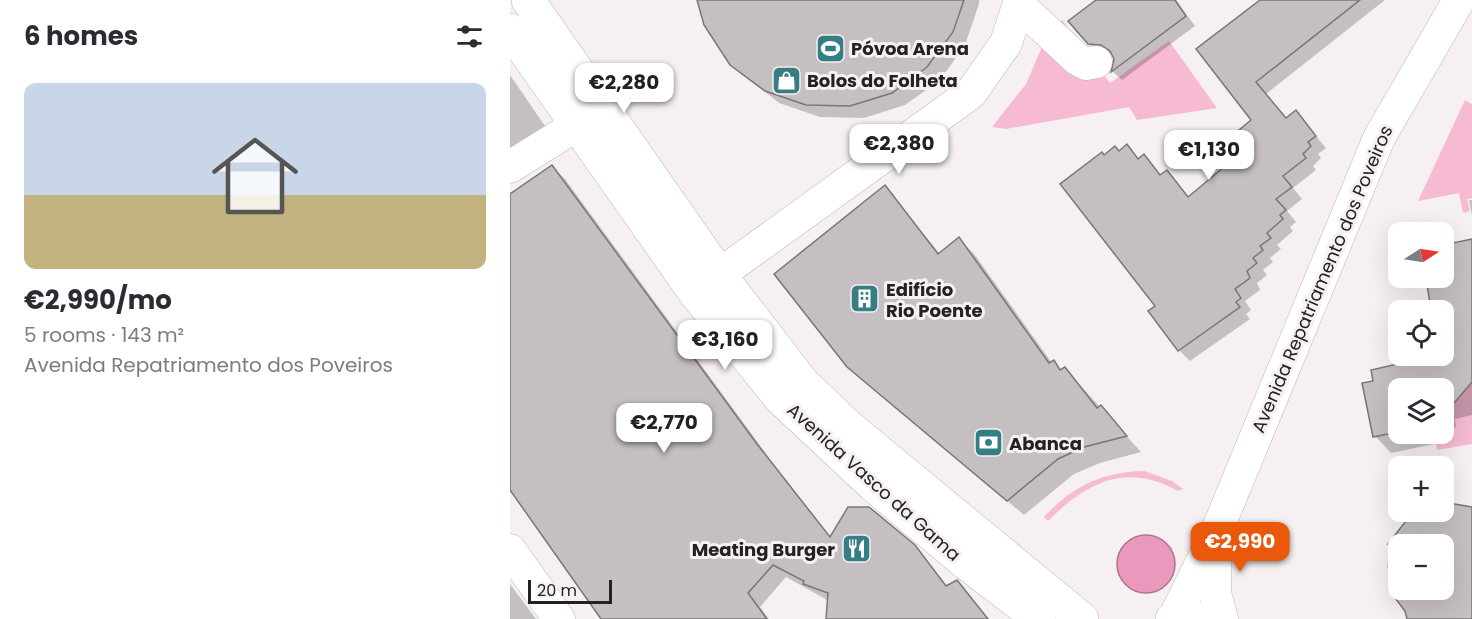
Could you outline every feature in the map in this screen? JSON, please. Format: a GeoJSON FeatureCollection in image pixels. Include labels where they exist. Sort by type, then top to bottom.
{"type":"FeatureCollection","features":[{"type":"Feature","properties":{"kind":"main road","name":"Avenida Vasco da Gama"},"geometry":{"type":"LineString","coordinates":[[528,0],[659,186],[707,284],[781,399],[874,486],[967,564],[1039,619]]}},
{"type":"Feature","properties":{"kind":"main road","name":"Avenida Vasco da Gama"},"geometry":{"type":"LineString","coordinates":[[510,30],[577,125],[707,284],[802,383],[840,419],[1082,619]]}},
{"type":"Feature","properties":{"kind":"main road","name":"Avenida Vasco da Gama"},"geometry":{"type":"LineString","coordinates":[[577,125],[594,119],[634,173],[659,186]]}},
{"type":"Feature","properties":{"kind":"main road"},"geometry":{"type":"LineString","coordinates":[[1173,619],[1203,619]]}},
{"type":"Feature","properties":{"kind":"street","name":"Avenida Repatriamento dos Poveiros"},"geometry":{"type":"LineString","coordinates":[[1173,619],[1216,533],[1379,138],[1459,0]]}},
{"type":"Feature","properties":{"kind":"street"},"geometry":{"type":"LineString","coordinates":[[707,284],[970,93],[1006,43],[1020,2],[1077,59],[1086,64],[1096,62]]}},
{"type":"Feature","properties":{"kind":"street"},"geometry":{"type":"LineString","coordinates":[[510,167],[577,125]]}},
{"type":"Feature","properties":{"kind":"street","name":"Avenida Repatriamento dos Poveiros"},"geometry":{"type":"LineString","coordinates":[[1216,533],[1215,593],[1222,619]]}},
{"type":"Feature","properties":{"kind":"street"},"geometry":{"type":"LineString","coordinates":[[510,550],[559,619]]}},
{"type":"Feature","properties":{"kind":"shaded area"},"geometry":{"type":"Polygon","coordinates":[[[1062,20],[1110,83],[1169,41],[1217,108],[1137,120],[1129,107],[1006,129],[992,127],[1026,84],[1044,42],[1062,20]]]}},
{"type":"Feature","properties":{"kind":"shaded area"},"geometry":{"type":"Polygon","coordinates":[[[1465,100],[1472,104],[1472,198],[1467,199],[1470,211],[1463,213],[1459,193],[1418,201],[1465,100]]]}},
{"type":"Feature","properties":{"kind":"shaded area"},"geometry":{"type":"Polygon","coordinates":[[[1472,383],[1472,444],[1437,450],[1436,444],[1454,444],[1454,400],[1462,394],[1461,385],[1472,383]]]}},
{"type":"Feature","properties":{"kind":"shaded area"},"geometry":{"type":"Polygon","coordinates":[[[1144,471],[1172,481],[1183,489],[1178,491],[1159,482],[1141,478],[1124,477],[1108,480],[1077,496],[1048,521],[1044,517],[1066,497],[1089,483],[1115,474],[1144,471]]]}},
{"type":"Feature","properties":{"kind":"shaded area"},"geometry":{"type":"Polygon","coordinates":[[[1140,535],[1152,535],[1167,543],[1175,558],[1175,570],[1167,585],[1152,593],[1140,593],[1125,585],[1117,570],[1117,558],[1125,543],[1140,535]]]}},
{"type":"Feature","properties":{"kind":"building","name":"Póvoa Arena"},"geometry":{"type":"Polygon","coordinates":[[[697,0],[964,0],[953,32],[927,67],[892,93],[850,106],[806,105],[765,91],[730,65],[704,25],[697,0]]]}},
{"type":"Feature","properties":{"kind":"building"},"geometry":{"type":"Polygon","coordinates":[[[1096,0],[1175,0],[1186,16],[1111,72],[1114,59],[1110,51],[1101,45],[1088,44],[1068,21],[1096,0]]]}},
{"type":"Feature","properties":{"kind":"building"},"geometry":{"type":"Polygon","coordinates":[[[1260,0],[1360,0],[1256,82],[1286,118],[1296,110],[1316,136],[1308,142],[1311,146],[1303,154],[1306,158],[1283,176],[1292,187],[1276,199],[1286,210],[1280,215],[1283,219],[1267,233],[1271,238],[1260,246],[1263,250],[1253,258],[1257,263],[1247,271],[1250,278],[1235,289],[1241,298],[1236,302],[1240,307],[1178,351],[1148,311],[1155,306],[1060,184],[1102,152],[1104,155],[1115,146],[1119,151],[1127,144],[1138,159],[1144,154],[1160,175],[1167,170],[1188,197],[1224,167],[1217,158],[1236,142],[1232,136],[1251,120],[1196,49],[1260,0]]]}},
{"type":"Feature","properties":{"kind":"building"},"geometry":{"type":"Polygon","coordinates":[[[552,165],[757,444],[830,537],[848,507],[869,507],[915,545],[946,586],[957,580],[988,619],[826,619],[828,593],[803,584],[804,581],[773,565],[748,593],[767,619],[601,619],[510,490],[510,194],[552,165]]]}},
{"type":"Feature","properties":{"kind":"building"},"geometry":{"type":"Polygon","coordinates":[[[885,185],[938,254],[959,237],[1049,363],[1054,360],[1060,370],[1065,367],[1097,408],[1101,405],[1127,436],[1084,447],[1058,459],[1007,501],[847,367],[774,274],[885,185]]]}},
{"type":"Feature","properties":{"kind":"building"},"geometry":{"type":"Polygon","coordinates":[[[1472,239],[1472,382],[1454,403],[1454,378],[1388,378],[1388,434],[1373,437],[1362,383],[1373,381],[1371,370],[1389,366],[1454,366],[1454,300],[1429,300],[1428,288],[1454,288],[1454,243],[1472,239]]]}},
{"type":"Feature","properties":{"kind":"building"},"geometry":{"type":"Polygon","coordinates":[[[1454,504],[1472,507],[1472,619],[1407,619],[1405,611],[1397,600],[1454,600],[1454,534],[1396,534],[1405,522],[1454,522],[1454,504]]]}},
{"type":"Feature","properties":{"kind":"place","name":"Póvoa Arena"},"geometry":{"type":"Point","coordinates":[830,48]}},
{"type":"Feature","properties":{"kind":"place","name":"Bolos do Folheta"},"geometry":{"type":"Point","coordinates":[786,80]}},
{"type":"Feature","properties":{"kind":"place","name":"Edifício Rio Poente"},"geometry":{"type":"Point","coordinates":[865,299]}},
{"type":"Feature","properties":{"kind":"place","name":"Abanca"},"geometry":{"type":"Point","coordinates":[988,443]}},
{"type":"Feature","properties":{"kind":"place","name":"Meating Burger"},"geometry":{"type":"Point","coordinates":[856,549]}}]}
